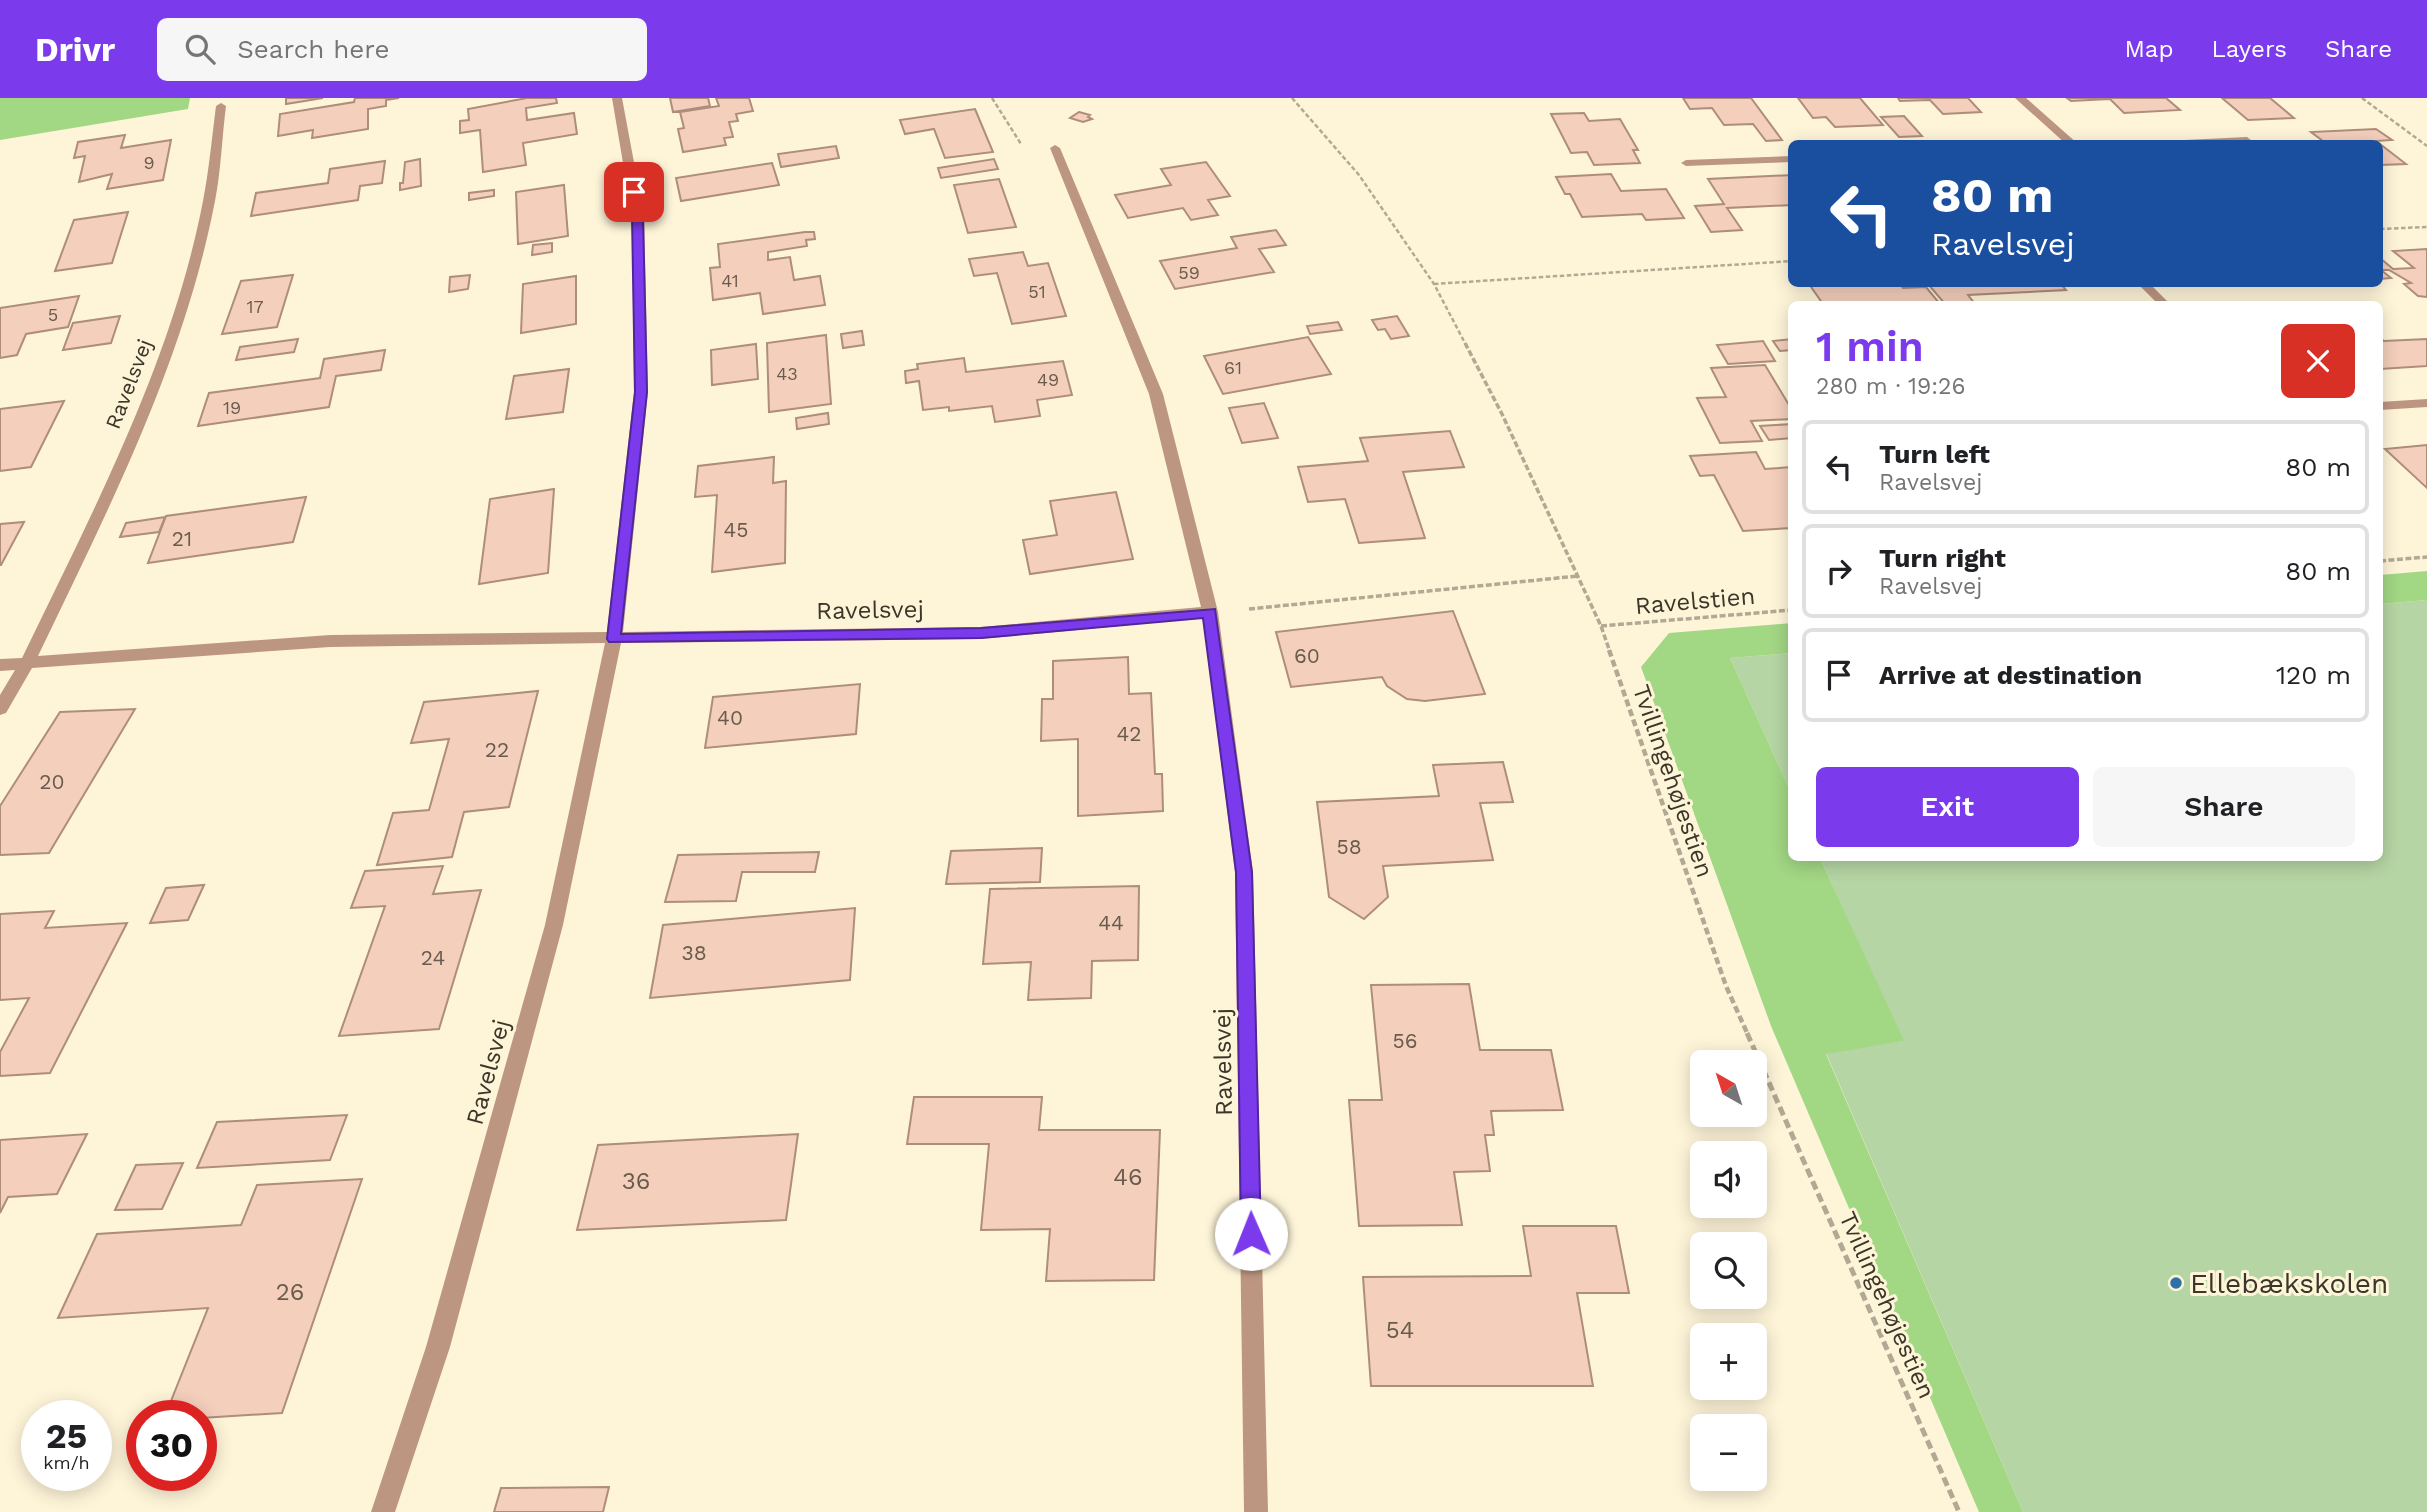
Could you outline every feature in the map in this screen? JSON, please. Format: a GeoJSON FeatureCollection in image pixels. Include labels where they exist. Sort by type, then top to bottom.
{"type":"FeatureCollection","features":[{"type":"Feature","properties":{"kind":"street","name":"Ravelsvej"},"geometry":{"type":"LineString","coordinates":[[383,1512],[438,1347],[554,925],[614,639],[641,392],[638,216],[617,98]]}},
{"type":"Feature","properties":{"kind":"street"},"geometry":{"type":"LineString","coordinates":[[2020,98],[2068,140]]}},
{"type":"Feature","properties":{"kind":"street","name":"Ravelsvej"},"geometry":{"type":"LineString","coordinates":[[0,709],[28,661],[121,468],[178,319],[209,201],[221,106]]}},
{"type":"Feature","properties":{"kind":"street","name":"Ravelsvej"},"geometry":{"type":"LineString","coordinates":[[1055,148],[1156,394],[1210,612],[1244,872],[1256,1512]]}},
{"type":"Feature","properties":{"kind":"street"},"geometry":{"type":"LineString","coordinates":[[1686,163],[1788,159]]}},
{"type":"Feature","properties":{"kind":"street"},"geometry":{"type":"LineString","coordinates":[[2147,287],[2161,301]]}},
{"type":"Feature","properties":{"kind":"street"},"geometry":{"type":"LineString","coordinates":[[2383,406],[2427,403]]}},
{"type":"Feature","properties":{"kind":"street","name":"Ravelsvej"},"geometry":{"type":"LineString","coordinates":[[0,665],[330,641],[981,633],[1210,612]]}},
{"type":"Feature","properties":{"kind":"path"},"geometry":{"type":"LineString","coordinates":[[992,98],[1019,144],[1055,148]]}},
{"type":"Feature","properties":{"kind":"path","name":"Tvillingehøjestien"},"geometry":{"type":"LineString","coordinates":[[1292,98],[1359,175],[1434,284],[1502,414],[1601,626],[1726,986],[1959,1512]]}},
{"type":"Feature","properties":{"kind":"path"},"geometry":{"type":"LineString","coordinates":[[2362,98],[2427,146]]}},
{"type":"Feature","properties":{"kind":"path"},"geometry":{"type":"LineString","coordinates":[[2383,229],[2427,227]]}},
{"type":"Feature","properties":{"kind":"path"},"geometry":{"type":"LineString","coordinates":[[1434,284],[1788,261]]}},
{"type":"Feature","properties":{"kind":"path"},"geometry":{"type":"LineString","coordinates":[[2383,561],[2427,557]]}},
{"type":"Feature","properties":{"kind":"path"},"geometry":{"type":"LineString","coordinates":[[1210,612],[1578,576]]}},
{"type":"Feature","properties":{"kind":"path","name":"Ravelstien"},"geometry":{"type":"LineString","coordinates":[[1601,626],[1788,610]]}},
{"type":"Feature","properties":{"kind":"green space"},"geometry":{"type":"Polygon","coordinates":[[[0,98],[190,98],[188,109],[0,140],[0,98]]]}},
{"type":"Feature","properties":{"kind":"green space"},"geometry":{"type":"Polygon","coordinates":[[[2427,571],[2427,600],[2383,604],[2383,575],[2427,571]]]}},
{"type":"Feature","properties":{"kind":"green space","name":"Ellebækskolen"},"geometry":{"type":"Polygon","coordinates":[[[2427,600],[2427,1512],[2023,1512],[1826,1053],[1903,1041],[1821,861],[2383,861],[2383,604],[2427,600]]]}},
{"type":"Feature","properties":{"kind":"green space"},"geometry":{"type":"Polygon","coordinates":[[[1788,623],[1788,653],[1730,658],[1788,786],[1788,861],[1821,861],[1904,1041],[1826,1054],[2023,1512],[1979,1512],[1771,1026],[1641,667],[1669,633],[1788,623]]]}},
{"type":"Feature","properties":{"kind":"green space"},"geometry":{"type":"Polygon","coordinates":[[[1788,653],[1788,786],[1730,658],[1788,653]]]}},
{"type":"Feature","properties":{"kind":"building"},"geometry":{"type":"Polygon","coordinates":[[[286,98],[323,98],[286,104],[286,98]]]}},
{"type":"Feature","properties":{"kind":"building"},"geometry":{"type":"Polygon","coordinates":[[[355,98],[399,98],[386,100],[386,106],[368,109],[368,129],[312,138],[313,130],[278,136],[280,114],[354,102],[355,98]]]}},
{"type":"Feature","properties":{"kind":"building"},"geometry":{"type":"Polygon","coordinates":[[[527,98],[556,98],[557,103],[526,108],[527,120],[574,113],[577,134],[523,143],[526,165],[483,172],[480,130],[460,133],[460,121],[469,120],[468,109],[527,98]]]}},
{"type":"Feature","properties":{"kind":"building"},"geometry":{"type":"Polygon","coordinates":[[[670,98],[708,98],[710,106],[673,112],[670,98]]]}},
{"type":"Feature","properties":{"kind":"building"},"geometry":{"type":"Polygon","coordinates":[[[716,98],[749,98],[753,111],[736,114],[738,121],[729,122],[733,137],[724,138],[726,145],[683,152],[678,129],[684,128],[680,112],[719,106],[716,98]]]}},
{"type":"Feature","properties":{"kind":"building"},"geometry":{"type":"Polygon","coordinates":[[[1683,98],[1751,98],[1782,140],[1766,141],[1753,124],[1724,125],[1712,108],[1690,109],[1683,98]]]}},
{"type":"Feature","properties":{"kind":"building"},"geometry":{"type":"Polygon","coordinates":[[[1798,98],[1860,98],[1883,125],[1835,127],[1826,117],[1813,118],[1798,98]]]}},
{"type":"Feature","properties":{"kind":"building"},"geometry":{"type":"Polygon","coordinates":[[[1898,98],[1968,98],[1981,112],[1943,114],[1930,100],[1900,101],[1898,98]]]}},
{"type":"Feature","properties":{"kind":"building"},"geometry":{"type":"Polygon","coordinates":[[[2067,98],[2166,98],[2180,110],[2124,113],[2110,99],[2071,101],[2067,98]]]}},
{"type":"Feature","properties":{"kind":"building"},"geometry":{"type":"Polygon","coordinates":[[[2222,98],[2270,98],[2294,118],[2248,120],[2222,98]]]}},
{"type":"Feature","properties":{"kind":"building"},"geometry":{"type":"Polygon","coordinates":[[[975,109],[993,152],[945,158],[934,129],[905,134],[900,120],[975,109]]]}},
{"type":"Feature","properties":{"kind":"building"},"geometry":{"type":"Polygon","coordinates":[[[1079,112],[1090,115],[1088,117],[1092,119],[1083,122],[1070,118],[1079,112]]]}},
{"type":"Feature","properties":{"kind":"building"},"geometry":{"type":"Polygon","coordinates":[[[1584,113],[1589,121],[1620,119],[1638,150],[1633,150],[1640,163],[1594,165],[1587,152],[1571,153],[1551,114],[1584,113]]]}},
{"type":"Feature","properties":{"kind":"building"},"geometry":{"type":"Polygon","coordinates":[[[1904,116],[1922,136],[1899,137],[1881,117],[1904,116]]]}},
{"type":"Feature","properties":{"kind":"building"},"geometry":{"type":"Polygon","coordinates":[[[2376,129],[2392,140],[2322,140],[2311,132],[2376,129]]]}},
{"type":"Feature","properties":{"kind":"building"},"geometry":{"type":"Polygon","coordinates":[[[125,135],[121,148],[171,140],[163,180],[107,189],[112,174],[79,182],[85,156],[74,158],[78,142],[125,135]]]}},
{"type":"Feature","properties":{"kind":"building"},"geometry":{"type":"Polygon","coordinates":[[[836,146],[839,158],[781,167],[778,154],[836,146]]]}},
{"type":"Feature","properties":{"kind":"building"},"geometry":{"type":"Polygon","coordinates":[[[2383,146],[2406,164],[2383,165],[2383,146]]]}},
{"type":"Feature","properties":{"kind":"building"},"geometry":{"type":"Polygon","coordinates":[[[420,159],[421,186],[400,190],[405,162],[420,159]]]}},
{"type":"Feature","properties":{"kind":"building"},"geometry":{"type":"Polygon","coordinates":[[[994,159],[998,169],[941,178],[938,168],[994,159]]]}},
{"type":"Feature","properties":{"kind":"building"},"geometry":{"type":"Polygon","coordinates":[[[385,161],[382,183],[360,186],[358,200],[251,216],[256,193],[328,183],[330,169],[385,161]]]}},
{"type":"Feature","properties":{"kind":"building"},"geometry":{"type":"Polygon","coordinates":[[[1206,162],[1230,196],[1208,200],[1218,215],[1191,220],[1183,208],[1128,218],[1115,195],[1171,185],[1161,169],[1206,162]]]}},
{"type":"Feature","properties":{"kind":"building"},"geometry":{"type":"Polygon","coordinates":[[[772,163],[779,185],[681,201],[676,178],[772,163]]]}},
{"type":"Feature","properties":{"kind":"building"},"geometry":{"type":"Polygon","coordinates":[[[1611,174],[1621,191],[1666,189],[1684,218],[1646,220],[1642,214],[1582,217],[1570,194],[1565,194],[1556,177],[1611,174]]]}},
{"type":"Feature","properties":{"kind":"building"},"geometry":{"type":"Polygon","coordinates":[[[1788,175],[1788,205],[1727,208],[1742,230],[1711,232],[1695,206],[1724,204],[1708,179],[1788,175]]]}},
{"type":"Feature","properties":{"kind":"building"},"geometry":{"type":"Polygon","coordinates":[[[999,179],[1016,227],[968,233],[954,185],[999,179]]]}},
{"type":"Feature","properties":{"kind":"building"},"geometry":{"type":"Polygon","coordinates":[[[564,185],[568,236],[518,244],[516,192],[564,185]]]}},
{"type":"Feature","properties":{"kind":"building"},"geometry":{"type":"Polygon","coordinates":[[[494,190],[494,196],[469,200],[469,193],[494,190]]]}},
{"type":"Feature","properties":{"kind":"building"},"geometry":{"type":"Polygon","coordinates":[[[128,212],[112,263],[55,271],[74,220],[128,212]]]}},
{"type":"Feature","properties":{"kind":"building"},"geometry":{"type":"Polygon","coordinates":[[[1276,230],[1286,245],[1259,249],[1274,272],[1175,289],[1160,261],[1237,248],[1231,237],[1276,230]]]}},
{"type":"Feature","properties":{"kind":"building"},"geometry":{"type":"Polygon","coordinates":[[[814,232],[815,239],[806,240],[807,246],[768,252],[768,260],[790,257],[794,280],[820,276],[825,305],[763,314],[760,293],[713,300],[710,268],[720,267],[718,244],[814,232]]]}},
{"type":"Feature","properties":{"kind":"building"},"geometry":{"type":"Polygon","coordinates":[[[552,243],[552,252],[532,255],[533,245],[552,243]]]}},
{"type":"Feature","properties":{"kind":"building"},"geometry":{"type":"Polygon","coordinates":[[[2427,249],[2427,297],[2418,296],[2404,284],[2411,283],[2389,270],[2383,270],[2383,261],[2393,269],[2414,268],[2393,251],[2427,249]]]}},
{"type":"Feature","properties":{"kind":"building"},"geometry":{"type":"Polygon","coordinates":[[[1023,252],[1028,266],[1048,263],[1066,316],[1012,324],[997,273],[974,276],[969,259],[1023,252]]]}},
{"type":"Feature","properties":{"kind":"building"},"geometry":{"type":"Polygon","coordinates":[[[293,275],[277,327],[222,334],[241,281],[293,275]]]}},
{"type":"Feature","properties":{"kind":"building"},"geometry":{"type":"Polygon","coordinates":[[[470,275],[468,289],[449,292],[450,277],[470,275]]]}},
{"type":"Feature","properties":{"kind":"building"},"geometry":{"type":"Polygon","coordinates":[[[576,276],[576,324],[521,333],[523,284],[576,276]]]}},
{"type":"Feature","properties":{"kind":"building"},"geometry":{"type":"Polygon","coordinates":[[[1811,287],[1926,287],[1938,301],[1821,301],[1811,287]]]}},
{"type":"Feature","properties":{"kind":"building"},"geometry":{"type":"Polygon","coordinates":[[[1931,287],[2064,287],[2066,290],[1968,295],[1973,301],[1942,301],[1931,287]]]}},
{"type":"Feature","properties":{"kind":"building"},"geometry":{"type":"Polygon","coordinates":[[[79,296],[68,327],[26,334],[17,355],[0,358],[0,308],[79,296]]]}},
{"type":"Feature","properties":{"kind":"building"},"geometry":{"type":"Polygon","coordinates":[[[120,316],[111,343],[63,350],[73,323],[120,316]]]}},
{"type":"Feature","properties":{"kind":"building"},"geometry":{"type":"Polygon","coordinates":[[[1397,316],[1409,336],[1391,339],[1385,329],[1378,330],[1372,320],[1397,316]]]}},
{"type":"Feature","properties":{"kind":"building"},"geometry":{"type":"Polygon","coordinates":[[[1338,322],[1342,330],[1310,334],[1307,326],[1338,322]]]}},
{"type":"Feature","properties":{"kind":"building"},"geometry":{"type":"Polygon","coordinates":[[[862,331],[864,345],[843,348],[841,334],[862,331]]]}},
{"type":"Feature","properties":{"kind":"building"},"geometry":{"type":"Polygon","coordinates":[[[826,335],[831,404],[769,412],[767,343],[826,335]]]}},
{"type":"Feature","properties":{"kind":"building"},"geometry":{"type":"Polygon","coordinates":[[[1308,337],[1331,374],[1223,394],[1204,356],[1308,337]]]}},
{"type":"Feature","properties":{"kind":"building"},"geometry":{"type":"Polygon","coordinates":[[[298,339],[294,352],[236,360],[240,347],[298,339]]]}},
{"type":"Feature","properties":{"kind":"building"},"geometry":{"type":"Polygon","coordinates":[[[1788,339],[1788,350],[1780,351],[1773,341],[1788,339]]]}},
{"type":"Feature","properties":{"kind":"building"},"geometry":{"type":"Polygon","coordinates":[[[2427,339],[2427,366],[2383,369],[2383,340],[2427,339]]]}},
{"type":"Feature","properties":{"kind":"building"},"geometry":{"type":"Polygon","coordinates":[[[1763,341],[1775,361],[1728,364],[1717,345],[1763,341]]]}},
{"type":"Feature","properties":{"kind":"building"},"geometry":{"type":"Polygon","coordinates":[[[756,344],[758,379],[712,385],[711,350],[756,344]]]}},
{"type":"Feature","properties":{"kind":"building"},"geometry":{"type":"Polygon","coordinates":[[[385,350],[381,370],[336,376],[329,407],[198,426],[209,393],[320,378],[324,359],[385,350]]]}},
{"type":"Feature","properties":{"kind":"building"},"geometry":{"type":"Polygon","coordinates":[[[964,358],[966,372],[1063,361],[1072,395],[1037,400],[1040,416],[995,422],[992,406],[949,411],[949,407],[923,410],[919,381],[906,383],[905,371],[918,369],[917,364],[964,358]]]}},
{"type":"Feature","properties":{"kind":"building"},"geometry":{"type":"Polygon","coordinates":[[[1765,365],[1788,403],[1788,419],[1751,421],[1762,441],[1720,443],[1697,398],[1726,397],[1711,368],[1765,365]]]}},
{"type":"Feature","properties":{"kind":"building"},"geometry":{"type":"Polygon","coordinates":[[[569,369],[563,412],[506,419],[514,376],[569,369]]]}},
{"type":"Feature","properties":{"kind":"building"},"geometry":{"type":"Polygon","coordinates":[[[64,401],[31,467],[0,471],[0,409],[64,401]]]}},
{"type":"Feature","properties":{"kind":"building"},"geometry":{"type":"Polygon","coordinates":[[[1264,403],[1278,438],[1242,443],[1229,408],[1264,403]]]}},
{"type":"Feature","properties":{"kind":"building"},"geometry":{"type":"Polygon","coordinates":[[[828,413],[829,424],[797,429],[796,418],[828,413]]]}},
{"type":"Feature","properties":{"kind":"building"},"geometry":{"type":"Polygon","coordinates":[[[1788,424],[1788,438],[1769,440],[1760,426],[1788,424]]]}},
{"type":"Feature","properties":{"kind":"building"},"geometry":{"type":"Polygon","coordinates":[[[1450,431],[1464,467],[1403,472],[1425,538],[1359,543],[1345,499],[1308,502],[1298,467],[1368,461],[1360,438],[1450,431]]]}},
{"type":"Feature","properties":{"kind":"building"},"geometry":{"type":"Polygon","coordinates":[[[2427,445],[2427,488],[2385,449],[2427,445]]]}},
{"type":"Feature","properties":{"kind":"building"},"geometry":{"type":"Polygon","coordinates":[[[1756,452],[1765,469],[1788,467],[1788,528],[1743,531],[1714,475],[1700,476],[1690,456],[1756,452]]]}},
{"type":"Feature","properties":{"kind":"building"},"geometry":{"type":"Polygon","coordinates":[[[774,457],[773,483],[786,481],[785,563],[712,572],[717,495],[695,497],[698,466],[774,457]]]}},
{"type":"Feature","properties":{"kind":"building"},"geometry":{"type":"Polygon","coordinates":[[[554,489],[548,573],[479,584],[490,499],[554,489]]]}},
{"type":"Feature","properties":{"kind":"building"},"geometry":{"type":"Polygon","coordinates":[[[1116,492],[1133,559],[1030,574],[1023,540],[1057,535],[1050,501],[1116,492]]]}},
{"type":"Feature","properties":{"kind":"building"},"geometry":{"type":"Polygon","coordinates":[[[306,497],[293,542],[148,563],[166,516],[306,497]]]}},
{"type":"Feature","properties":{"kind":"building"},"geometry":{"type":"Polygon","coordinates":[[[165,517],[159,532],[120,537],[126,523],[165,517]]]}},
{"type":"Feature","properties":{"kind":"building"},"geometry":{"type":"Polygon","coordinates":[[[24,522],[1,565],[0,565],[0,524],[24,522]]]}},
{"type":"Feature","properties":{"kind":"building"},"geometry":{"type":"Polygon","coordinates":[[[1453,611],[1485,694],[1425,701],[1407,699],[1387,686],[1382,677],[1291,687],[1276,632],[1453,611]]]}},
{"type":"Feature","properties":{"kind":"building"},"geometry":{"type":"Polygon","coordinates":[[[1128,657],[1129,694],[1151,693],[1155,774],[1162,774],[1163,811],[1078,816],[1078,739],[1041,741],[1042,699],[1053,699],[1053,661],[1128,657]]]}},
{"type":"Feature","properties":{"kind":"building"},"geometry":{"type":"Polygon","coordinates":[[[860,684],[856,734],[705,748],[713,697],[860,684]]]}},
{"type":"Feature","properties":{"kind":"building"},"geometry":{"type":"Polygon","coordinates":[[[538,691],[509,807],[464,812],[452,857],[377,865],[393,813],[429,810],[449,739],[411,743],[424,702],[538,691]]]}},
{"type":"Feature","properties":{"kind":"building"},"geometry":{"type":"Polygon","coordinates":[[[135,709],[49,853],[0,855],[0,806],[60,712],[135,709]]]}},
{"type":"Feature","properties":{"kind":"building"},"geometry":{"type":"Polygon","coordinates":[[[1503,762],[1513,802],[1480,803],[1493,860],[1383,866],[1388,897],[1364,919],[1329,897],[1317,802],[1439,796],[1433,765],[1503,762]]]}},
{"type":"Feature","properties":{"kind":"building"},"geometry":{"type":"Polygon","coordinates":[[[1042,848],[1040,882],[946,884],[951,851],[1042,848]]]}},
{"type":"Feature","properties":{"kind":"building"},"geometry":{"type":"Polygon","coordinates":[[[819,852],[815,872],[742,872],[736,901],[665,902],[678,855],[819,852]]]}},
{"type":"Feature","properties":{"kind":"building"},"geometry":{"type":"Polygon","coordinates":[[[443,866],[433,894],[481,890],[439,1029],[339,1036],[385,906],[351,908],[365,871],[443,866]]]}},
{"type":"Feature","properties":{"kind":"building"},"geometry":{"type":"Polygon","coordinates":[[[204,885],[188,920],[150,923],[166,888],[204,885]]]}},
{"type":"Feature","properties":{"kind":"building"},"geometry":{"type":"Polygon","coordinates":[[[1139,886],[1138,960],[1092,961],[1091,998],[1028,1000],[1031,962],[983,964],[990,889],[1139,886]]]}},
{"type":"Feature","properties":{"kind":"building"},"geometry":{"type":"Polygon","coordinates":[[[855,908],[850,980],[650,998],[663,925],[855,908]]]}},
{"type":"Feature","properties":{"kind":"building"},"geometry":{"type":"Polygon","coordinates":[[[54,911],[45,928],[127,923],[50,1073],[0,1076],[0,1052],[29,998],[0,1000],[0,914],[54,911]]]}},
{"type":"Feature","properties":{"kind":"building"},"geometry":{"type":"Polygon","coordinates":[[[1469,984],[1480,1050],[1551,1050],[1563,1110],[1491,1111],[1494,1135],[1485,1135],[1490,1171],[1454,1172],[1462,1225],[1359,1226],[1349,1100],[1382,1100],[1371,985],[1469,984]]]}},
{"type":"Feature","properties":{"kind":"building"},"geometry":{"type":"Polygon","coordinates":[[[914,1097],[1042,1097],[1039,1130],[1160,1130],[1154,1280],[1046,1281],[1050,1229],[981,1230],[989,1144],[907,1144],[914,1097]]]}},
{"type":"Feature","properties":{"kind":"building"},"geometry":{"type":"Polygon","coordinates":[[[347,1115],[330,1160],[197,1168],[217,1122],[347,1115]]]}},
{"type":"Feature","properties":{"kind":"building"},"geometry":{"type":"Polygon","coordinates":[[[87,1134],[57,1194],[8,1197],[0,1213],[0,1140],[87,1134]]]}},
{"type":"Feature","properties":{"kind":"building"},"geometry":{"type":"Polygon","coordinates":[[[798,1134],[786,1220],[577,1230],[598,1145],[798,1134]]]}},
{"type":"Feature","properties":{"kind":"building"},"geometry":{"type":"Polygon","coordinates":[[[183,1163],[162,1209],[115,1210],[136,1165],[183,1163]]]}},
{"type":"Feature","properties":{"kind":"building"},"geometry":{"type":"Polygon","coordinates":[[[362,1179],[282,1413],[217,1417],[217,1400],[171,1400],[208,1308],[58,1318],[97,1234],[241,1225],[257,1185],[362,1179]]]}},
{"type":"Feature","properties":{"kind":"building"},"geometry":{"type":"Polygon","coordinates":[[[1523,1226],[1616,1226],[1629,1293],[1577,1293],[1593,1386],[1371,1386],[1363,1277],[1531,1276],[1523,1226]]]}},
{"type":"Feature","properties":{"kind":"building"},"geometry":{"type":"Polygon","coordinates":[[[609,1487],[603,1512],[494,1512],[501,1488],[609,1487]]]}},
{"type":"Feature","properties":{"kind":"place","name":"Ellebækskolen"},"geometry":{"type":"Point","coordinates":[2176,1283]}},
{"type":"Feature","properties":{"kind":"route"},"geometry":{"type":"LineString","coordinates":[[634,192],[638,216],[641,392],[614,639],[981,633],[1210,612],[1244,872],[1251,1234]]}}]}
